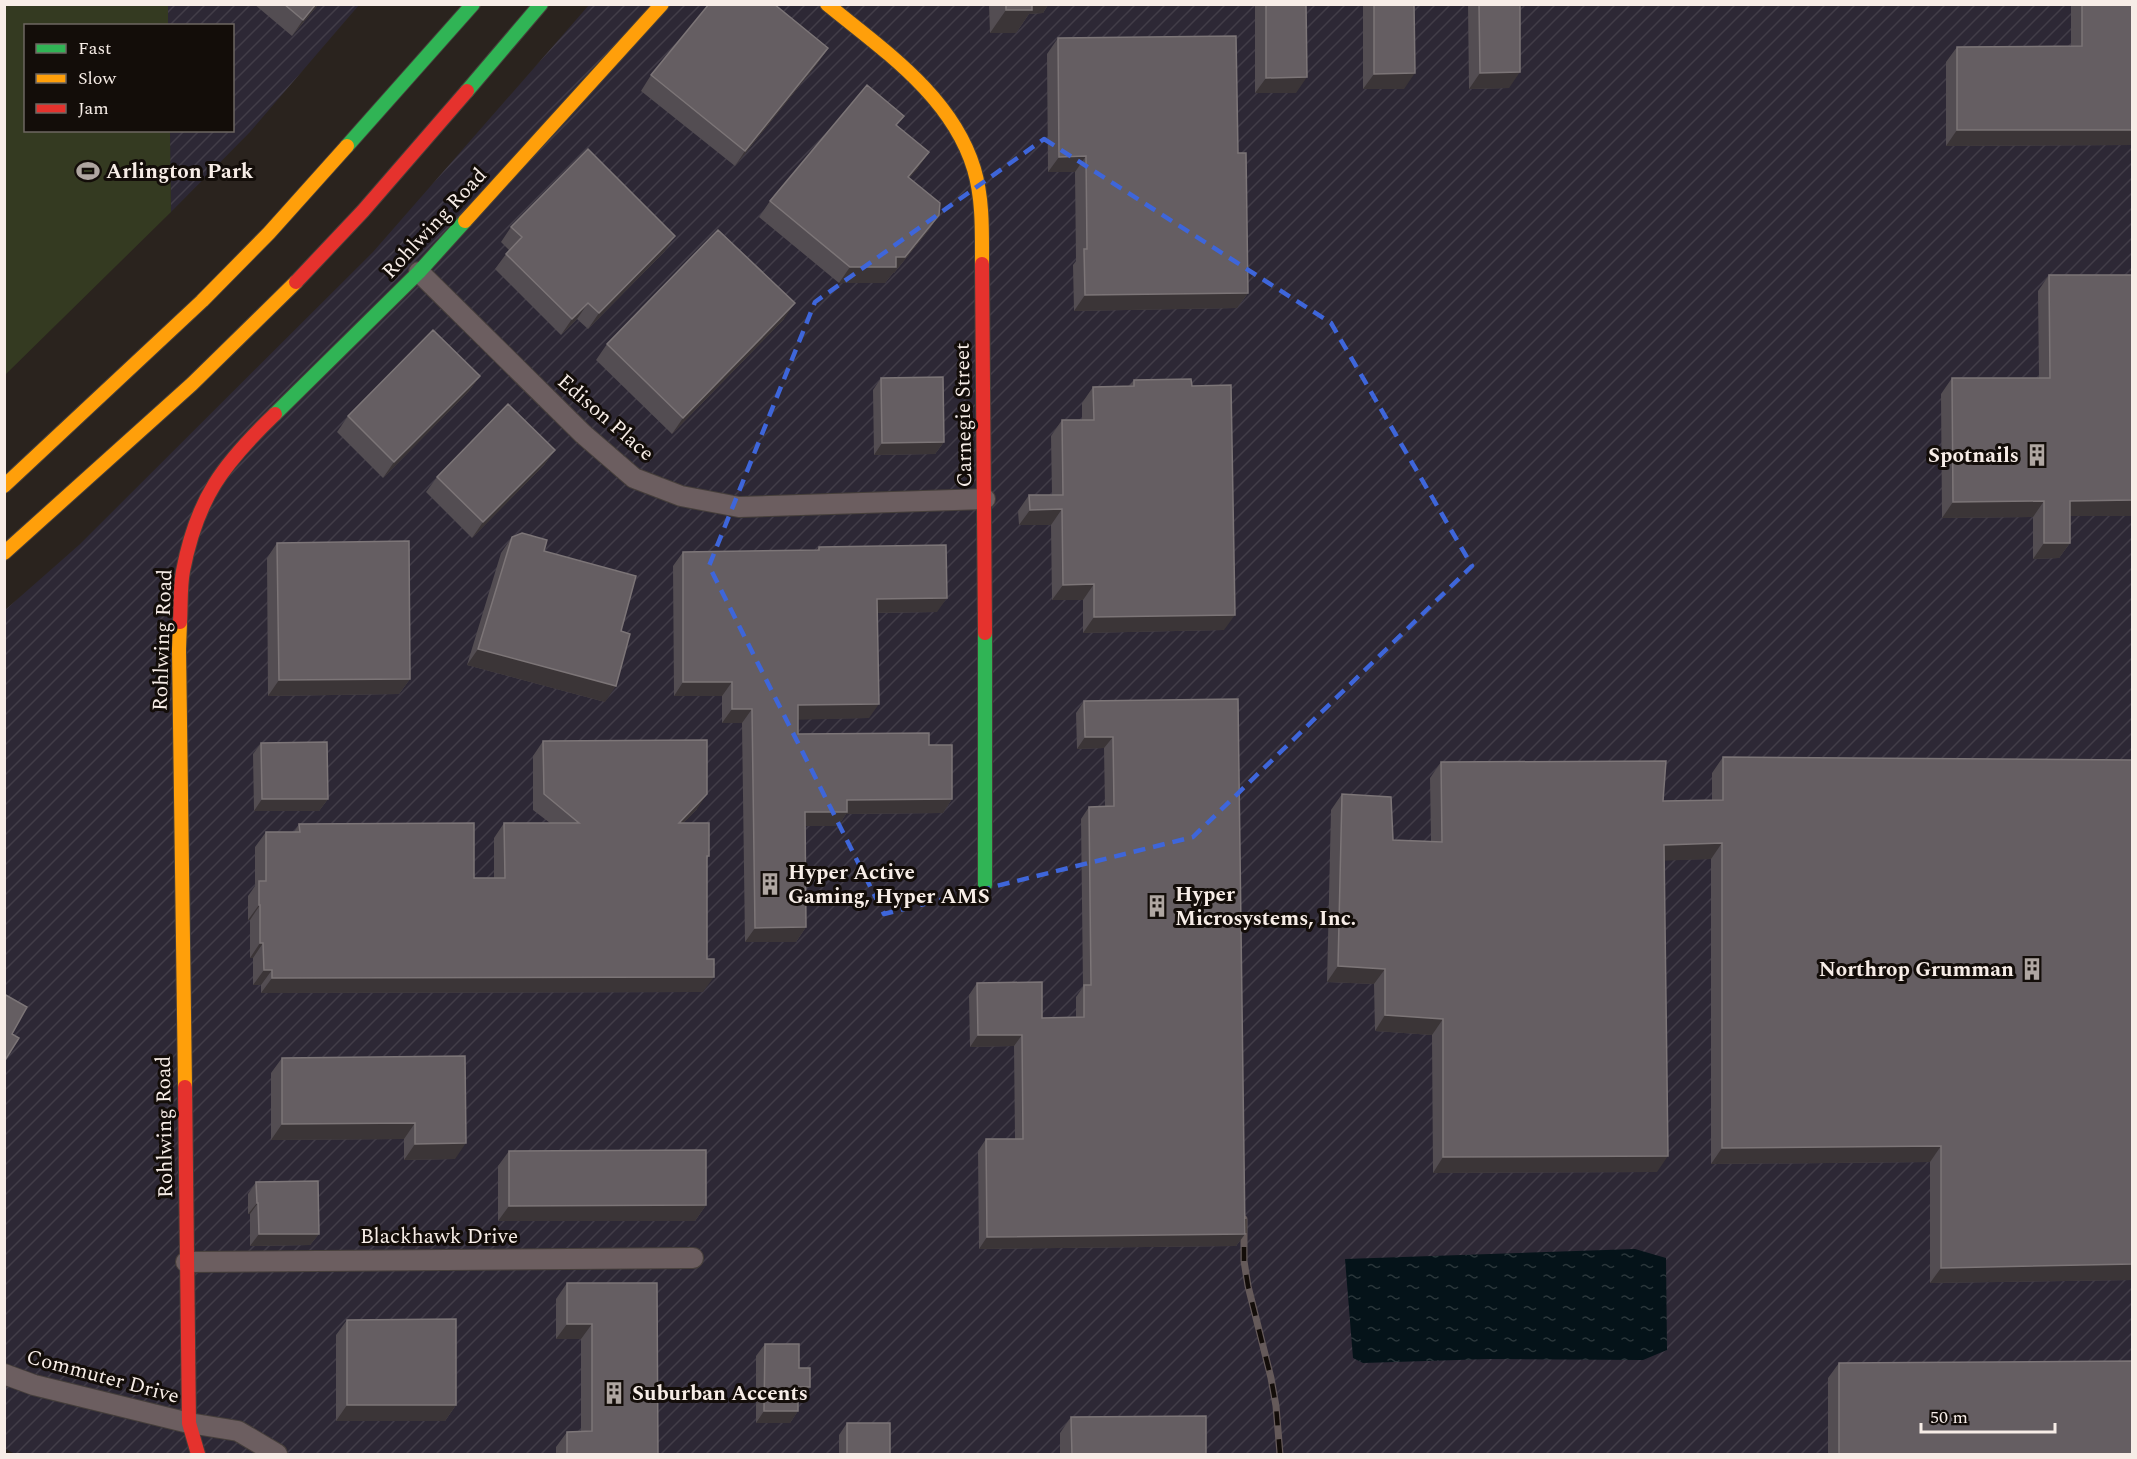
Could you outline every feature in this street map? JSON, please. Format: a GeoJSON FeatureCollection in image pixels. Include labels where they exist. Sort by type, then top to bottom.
{"type":"FeatureCollection","features":[{"type":"Feature","properties":{"kind":"main road"},"geometry":{"type":"LineString","coordinates":[[4,486],[151,351],[261,242],[473,4]]}},
{"type":"Feature","properties":{"kind":"main road"},"geometry":{"type":"LineString","coordinates":[[4,553],[218,360],[300,278],[350,225],[541,4]]}},
{"type":"Feature","properties":{"kind":"main road","name":"Rohlwing Road"},"geometry":{"type":"LineString","coordinates":[[198,1455],[189,1423],[179,649],[183,572],[200,509],[217,478],[243,445],[419,272],[662,4]]}},
{"type":"Feature","properties":{"kind":"main road","name":"Carnegie Street"},"geometry":{"type":"LineString","coordinates":[[826,4],[896,62],[934,99],[959,133],[975,172],[983,214],[985,885]]}},
{"type":"Feature","properties":{"kind":"main road","name":"Rohlwing Road"},"geometry":{"type":"LineString","coordinates":[[180,1444],[189,1423]]}},
{"type":"Feature","properties":{"kind":"street","name":"Edison Place"},"geometry":{"type":"LineString","coordinates":[[419,272],[584,434],[634,478],[681,496],[739,507],[985,499]]}},
{"type":"Feature","properties":{"kind":"street","name":"Blackhawk Drive"},"geometry":{"type":"LineString","coordinates":[[186,1262],[693,1258]]}},
{"type":"Feature","properties":{"kind":"street","name":"Commuter Drive"},"geometry":{"type":"LineString","coordinates":[[4,1374],[34,1385],[189,1423],[238,1431],[277,1455]]}},
{"type":"Feature","properties":{"kind":"highlighted area"},"geometry":{"type":"Polygon","coordinates":[[[1044,139],[1331,323],[1472,566],[1193,837],[884,914],[709,566],[815,302],[1044,139]]]}},
{"type":"Feature","properties":{"kind":"shaded area"},"geometry":{"type":"Polygon","coordinates":[[[167,5],[359,5],[250,132],[171,212],[169,132],[234,132],[234,24],[167,24],[167,5]]]}},
{"type":"Feature","properties":{"kind":"shaded area"},"geometry":{"type":"Polygon","coordinates":[[[589,5],[2132,5],[2132,1454],[15,1454],[4,1448],[4,611],[79,545],[373,252],[589,5]]]}},
{"type":"Feature","properties":{"kind":"green space","name":"Arlington Park"},"geometry":{"type":"Polygon","coordinates":[[[5,4],[168,5],[168,24],[24,24],[24,132],[170,132],[171,212],[5,375],[5,4]]]}},
{"type":"Feature","properties":{"kind":"water"},"geometry":{"type":"Polygon","coordinates":[[[1635,1249],[1666,1258],[1667,1350],[1643,1360],[1488,1359],[1363,1363],[1353,1358],[1345,1259],[1635,1249]]]}},
{"type":"Feature","properties":{"kind":"building"},"geometry":{"type":"Polygon","coordinates":[[[284,4],[316,4],[303,20],[284,4]]]}},
{"type":"Feature","properties":{"kind":"building"},"geometry":{"type":"Polygon","coordinates":[[[709,4],[774,4],[828,48],[745,151],[651,75],[709,4]]]}},
{"type":"Feature","properties":{"kind":"building"},"geometry":{"type":"Polygon","coordinates":[[[1006,4],[1032,4],[1032,10],[1006,10],[1006,4]]]}},
{"type":"Feature","properties":{"kind":"building"},"geometry":{"type":"Polygon","coordinates":[[[1266,4],[1306,4],[1307,77],[1266,78],[1266,4]]]}},
{"type":"Feature","properties":{"kind":"building"},"geometry":{"type":"Polygon","coordinates":[[[1374,4],[1414,4],[1415,73],[1374,74],[1374,4]]]}},
{"type":"Feature","properties":{"kind":"building"},"geometry":{"type":"Polygon","coordinates":[[[1479,4],[1520,4],[1520,72],[1480,73],[1479,4]]]}},
{"type":"Feature","properties":{"kind":"building"},"geometry":{"type":"Polygon","coordinates":[[[2082,4],[2133,4],[2133,130],[1957,130],[1957,47],[2082,46],[2082,4]]]}},
{"type":"Feature","properties":{"kind":"building"},"geometry":{"type":"Polygon","coordinates":[[[1236,36],[1238,153],[1246,153],[1248,293],[1085,295],[1086,156],[1059,157],[1058,38],[1236,36]]]}},
{"type":"Feature","properties":{"kind":"building"},"geometry":{"type":"Polygon","coordinates":[[[867,85],[904,116],[896,125],[929,152],[908,177],[940,203],[939,215],[905,257],[896,257],[896,267],[850,267],[770,201],[867,85]]]}},
{"type":"Feature","properties":{"kind":"building"},"geometry":{"type":"Polygon","coordinates":[[[588,149],[675,236],[599,313],[588,303],[572,319],[506,254],[522,237],[511,227],[588,149]]]}},
{"type":"Feature","properties":{"kind":"building"},"geometry":{"type":"Polygon","coordinates":[[[718,230],[795,303],[683,418],[607,344],[718,230]]]}},
{"type":"Feature","properties":{"kind":"building","name":"Spotnails"},"geometry":{"type":"Polygon","coordinates":[[[2049,275],[2133,275],[2133,500],[2070,501],[2070,543],[2044,543],[2044,501],[1953,502],[1952,378],[2050,378],[2049,275]]]}},
{"type":"Feature","properties":{"kind":"building"},"geometry":{"type":"Polygon","coordinates":[[[433,330],[480,376],[394,462],[348,416],[433,330]]]}},
{"type":"Feature","properties":{"kind":"building"},"geometry":{"type":"Polygon","coordinates":[[[943,377],[944,442],[882,443],[881,378],[943,377]]]}},
{"type":"Feature","properties":{"kind":"building"},"geometry":{"type":"Polygon","coordinates":[[[1191,379],[1192,386],[1231,385],[1235,615],[1094,617],[1094,584],[1063,585],[1062,509],[1030,510],[1029,495],[1063,495],[1062,420],[1094,420],[1093,387],[1134,386],[1134,380],[1191,379]]]}},
{"type":"Feature","properties":{"kind":"building"},"geometry":{"type":"Polygon","coordinates":[[[508,404],[555,450],[483,522],[437,477],[508,404]]]}},
{"type":"Feature","properties":{"kind":"building"},"geometry":{"type":"Polygon","coordinates":[[[522,533],[547,540],[544,551],[636,576],[621,631],[630,634],[616,686],[478,649],[512,537],[522,533]]]}},
{"type":"Feature","properties":{"kind":"building"},"geometry":{"type":"Polygon","coordinates":[[[409,541],[410,679],[279,680],[277,543],[409,541]]]}},
{"type":"Feature","properties":{"kind":"building"},"geometry":{"type":"Polygon","coordinates":[[[946,545],[947,598],[877,599],[879,704],[798,705],[798,734],[929,733],[929,745],[952,745],[952,799],[847,800],[847,812],[805,812],[806,927],[755,928],[752,709],[732,709],[732,682],[683,682],[683,552],[946,545]]]}},
{"type":"Feature","properties":{"kind":"building","name":"Hyper Microsystems, Inc."},"geometry":{"type":"Polygon","coordinates":[[[1238,699],[1245,1234],[987,1237],[986,1139],[1023,1139],[1022,1035],[978,1035],[977,983],[1042,982],[1042,1018],[1084,1017],[1084,985],[1091,985],[1089,807],[1114,806],[1113,737],[1085,737],[1084,701],[1238,699]]]}},
{"type":"Feature","properties":{"kind":"building"},"geometry":{"type":"Polygon","coordinates":[[[707,740],[707,794],[679,823],[709,823],[707,959],[714,959],[714,977],[272,978],[272,970],[264,970],[263,943],[260,943],[259,881],[266,881],[266,832],[300,832],[299,824],[474,823],[474,878],[505,878],[504,823],[579,823],[544,794],[543,741],[707,740]]]}},
{"type":"Feature","properties":{"kind":"building"},"geometry":{"type":"Polygon","coordinates":[[[327,742],[328,799],[262,799],[261,743],[327,742]]]}},
{"type":"Feature","properties":{"kind":"building"},"geometry":{"type":"Polygon","coordinates":[[[1723,757],[2133,760],[2133,1264],[1941,1268],[1941,1146],[1722,1148],[1722,843],[1664,845],[1668,1156],[1443,1157],[1443,1019],[1385,1015],[1385,969],[1338,966],[1342,794],[1391,797],[1393,840],[1442,842],[1441,762],[1666,761],[1663,801],[1723,800],[1723,757]]]}},
{"type":"Feature","properties":{"kind":"building"},"geometry":{"type":"Polygon","coordinates":[[[4,994],[27,1007],[12,1034],[19,1038],[4,1062],[4,994]]]}},
{"type":"Feature","properties":{"kind":"building"},"geometry":{"type":"Polygon","coordinates":[[[465,1056],[466,1143],[415,1144],[415,1123],[282,1124],[282,1058],[465,1056]]]}},
{"type":"Feature","properties":{"kind":"building"},"geometry":{"type":"Polygon","coordinates":[[[706,1150],[706,1205],[509,1206],[509,1151],[706,1150]]]}},
{"type":"Feature","properties":{"kind":"building"},"geometry":{"type":"Polygon","coordinates":[[[318,1181],[319,1234],[259,1234],[256,1182],[318,1181]]]}},
{"type":"Feature","properties":{"kind":"building","name":"Suburban Accents"},"geometry":{"type":"Polygon","coordinates":[[[567,1283],[657,1283],[658,1455],[567,1455],[567,1432],[592,1431],[592,1324],[567,1324],[567,1283]]]}},
{"type":"Feature","properties":{"kind":"building"},"geometry":{"type":"Polygon","coordinates":[[[456,1319],[456,1405],[347,1405],[347,1320],[456,1319]]]}},
{"type":"Feature","properties":{"kind":"building"},"geometry":{"type":"Polygon","coordinates":[[[765,1344],[799,1344],[799,1368],[810,1368],[810,1387],[798,1387],[798,1411],[764,1411],[765,1344]]]}},
{"type":"Feature","properties":{"kind":"building"},"geometry":{"type":"Polygon","coordinates":[[[2133,1361],[2133,1455],[1839,1455],[1839,1363],[2133,1361]]]}},
{"type":"Feature","properties":{"kind":"building"},"geometry":{"type":"Polygon","coordinates":[[[1206,1416],[1206,1455],[1072,1455],[1071,1417],[1206,1416]]]}},
{"type":"Feature","properties":{"kind":"building"},"geometry":{"type":"Polygon","coordinates":[[[847,1423],[890,1423],[890,1455],[847,1455],[847,1423]]]}},
{"type":"Feature","properties":{"kind":"railway"},"geometry":{"type":"LineString","coordinates":[[1244,1219],[1244,1261],[1271,1378],[1280,1454]]}},
{"type":"Feature","properties":{"kind":"traffic: fast"},"geometry":{"type":"LineString","coordinates":[[347,146],[473,4]]}},
{"type":"Feature","properties":{"kind":"traffic: fast"},"geometry":{"type":"LineString","coordinates":[[467,91],[541,4]]}},
{"type":"Feature","properties":{"kind":"traffic: fast"},"geometry":{"type":"LineString","coordinates":[[275,414],[419,272],[465,221]]}},
{"type":"Feature","properties":{"kind":"traffic: fast"},"geometry":{"type":"LineString","coordinates":[[985,633],[985,885]]}},
{"type":"Feature","properties":{"kind":"traffic: slow"},"geometry":{"type":"LineString","coordinates":[[465,221],[662,4]]}},
{"type":"Feature","properties":{"kind":"traffic: slow"},"geometry":{"type":"LineString","coordinates":[[827,4],[913,76],[950,119],[964,143],[977,180],[981,216],[982,264]]}},
{"type":"Feature","properties":{"kind":"traffic: slow"},"geometry":{"type":"LineString","coordinates":[[4,486],[202,301],[269,233],[347,146]]}},
{"type":"Feature","properties":{"kind":"traffic: slow"},"geometry":{"type":"LineString","coordinates":[[4,553],[192,384],[296,282]]}},
{"type":"Feature","properties":{"kind":"traffic: slow"},"geometry":{"type":"LineString","coordinates":[[180,622],[185,1087]]}},
{"type":"Feature","properties":{"kind":"traffic: jam"},"geometry":{"type":"LineString","coordinates":[[296,282],[363,211],[467,91]]}},
{"type":"Feature","properties":{"kind":"traffic: jam"},"geometry":{"type":"LineString","coordinates":[[982,264],[985,633]]}},
{"type":"Feature","properties":{"kind":"traffic: jam"},"geometry":{"type":"LineString","coordinates":[[180,622],[183,571],[196,523],[205,502],[227,466],[275,414]]}},
{"type":"Feature","properties":{"kind":"traffic: jam"},"geometry":{"type":"LineString","coordinates":[[185,1087],[189,1423],[198,1454]]}},
{"type":"Feature","properties":{"kind":"place","name":"Arlington Park"},"geometry":{"type":"Point","coordinates":[88,171]}},
{"type":"Feature","properties":{"kind":"place","name":"Spotnails"},"geometry":{"type":"Point","coordinates":[2037,455]}},
{"type":"Feature","properties":{"kind":"place","name":"Hyper Active Gaming, Hyper AMS"},"geometry":{"type":"Point","coordinates":[770,884]}},
{"type":"Feature","properties":{"kind":"place","name":"Hyper Microsystems, Inc."},"geometry":{"type":"Point","coordinates":[1157,906]}},
{"type":"Feature","properties":{"kind":"place","name":"Northrop Grumman"},"geometry":{"type":"Point","coordinates":[2032,969]}},
{"type":"Feature","properties":{"kind":"place","name":"Suburban Accents"},"geometry":{"type":"Point","coordinates":[614,1393]}}]}
